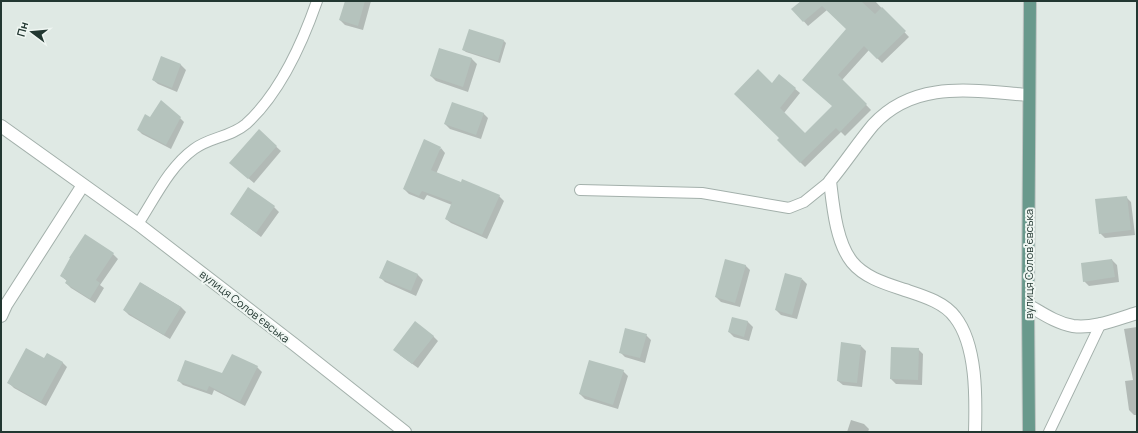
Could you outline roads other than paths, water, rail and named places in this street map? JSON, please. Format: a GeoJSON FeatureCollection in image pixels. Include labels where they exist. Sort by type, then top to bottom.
{"type":"FeatureCollection","features":[{"type":"Feature","properties":{"kind":"main road","name":"вулиця Соловʼєвська"},"geometry":{"type":"LineString","coordinates":[[1029,432],[1028,305],[1030,1]]}},
{"type":"Feature","properties":{"kind":"street"},"geometry":{"type":"LineString","coordinates":[[975,432],[974,387],[971,357],[965,334],[955,317],[941,304],[871,278],[860,271],[852,262],[839,231],[830,181],[873,126],[887,112],[906,100],[925,94],[958,90],[1029,95]]}},
{"type":"Feature","properties":{"kind":"street","name":"вулиця Соловʼєвська"},"geometry":{"type":"LineString","coordinates":[[1,126],[138,224],[405,432]]}},
{"type":"Feature","properties":{"kind":"street"},"geometry":{"type":"LineString","coordinates":[[1,316],[6,305],[83,184]]}},
{"type":"Feature","properties":{"kind":"street"},"geometry":{"type":"LineString","coordinates":[[1028,305],[1052,319],[1073,326],[1101,323],[1137,313]]}},
{"type":"Feature","properties":{"kind":"lane"},"geometry":{"type":"LineString","coordinates":[[138,224],[164,182],[194,148],[206,141],[232,134],[245,125],[257,112],[279,82],[297,50],[308,27],[317,1]]}},
{"type":"Feature","properties":{"kind":"lane"},"geometry":{"type":"LineString","coordinates":[[580,190],[702,193],[789,208],[804,202],[830,181]]}},
{"type":"Feature","properties":{"kind":"lane"},"geometry":{"type":"LineString","coordinates":[[1049,432],[1101,323]]}}]}
